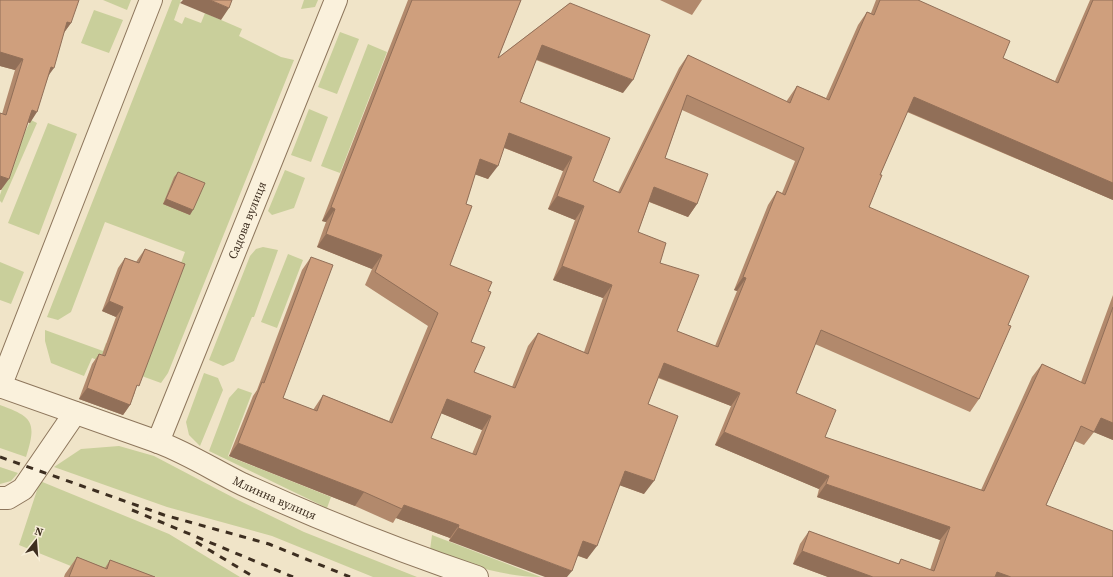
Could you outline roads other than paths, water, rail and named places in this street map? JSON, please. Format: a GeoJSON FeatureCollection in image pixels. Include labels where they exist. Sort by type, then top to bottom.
{"type":"FeatureCollection","features":[{"type":"Feature","properties":{"kind":"street"},"geometry":{"type":"LineString","coordinates":[[0,386],[151,0]]}},
{"type":"Feature","properties":{"kind":"street","name":"Садова вулиця"},"geometry":{"type":"LineString","coordinates":[[158,442],[336,0]]}},
{"type":"Feature","properties":{"kind":"street","name":"Млинна вулиця"},"geometry":{"type":"LineString","coordinates":[[0,386],[178,450],[241,483],[334,524],[408,553],[477,577]]}},
{"type":"Feature","properties":{"kind":"street"},"geometry":{"type":"LineString","coordinates":[[0,498],[8,498],[23,489],[75,413]]}},
{"type":"Feature","properties":{"kind":"railway"},"geometry":{"type":"LineString","coordinates":[[0,457],[164,515],[269,544],[350,577]]}},
{"type":"Feature","properties":{"kind":"railway"},"geometry":{"type":"LineString","coordinates":[[132,510],[293,577]]}},
{"type":"Feature","properties":{"kind":"railway"},"geometry":{"type":"LineString","coordinates":[[196,542],[254,577]]}}]}
